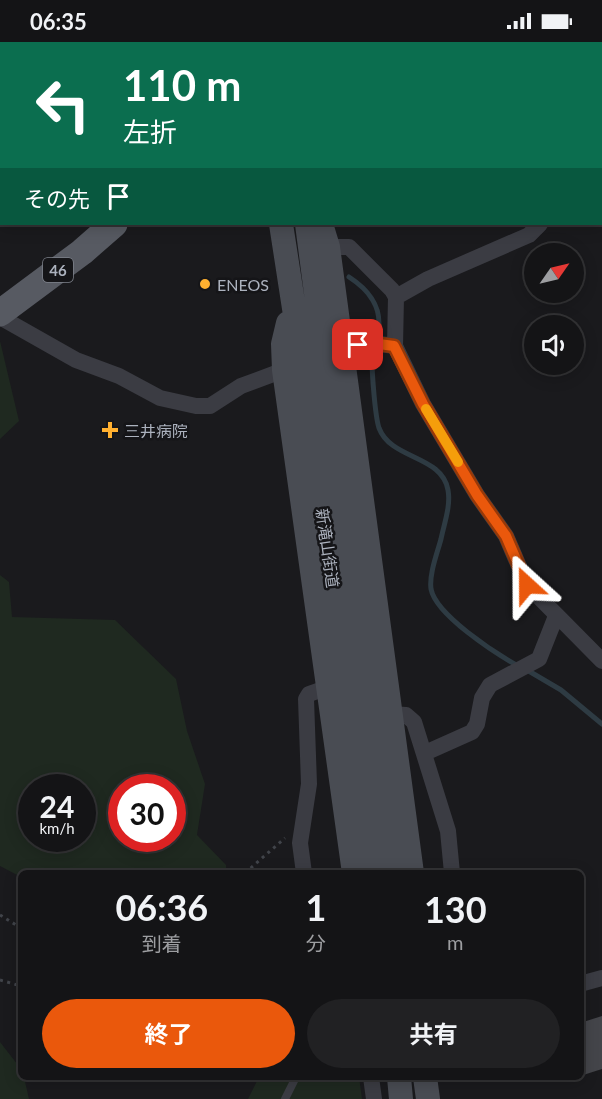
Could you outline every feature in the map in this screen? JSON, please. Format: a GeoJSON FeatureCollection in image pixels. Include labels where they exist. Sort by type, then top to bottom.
{"type":"FeatureCollection","features":[{"type":"Feature","properties":{"kind":"main road","name":"46"},"geometry":{"type":"LineString","coordinates":[[0,315],[113,225]]}},
{"type":"Feature","properties":{"kind":"main road","name":"新滝山街道"},"geometry":{"type":"LineString","coordinates":[[281,225],[292,308],[308,399],[371,870]]}},
{"type":"Feature","properties":{"kind":"main road","name":"新滝山街道"},"geometry":{"type":"LineString","coordinates":[[307,225],[370,711],[395,870]]}},
{"type":"Feature","properties":{"kind":"main road"},"geometry":{"type":"LineString","coordinates":[[321,225],[328,247],[412,870]]}},
{"type":"Feature","properties":{"kind":"main road"},"geometry":{"type":"LineString","coordinates":[[292,308],[283,344],[284,370],[326,688],[354,870]]}},
{"type":"Feature","properties":{"kind":"main road"},"geometry":{"type":"LineString","coordinates":[[399,1080],[401,1099]]}},
{"type":"Feature","properties":{"kind":"main road"},"geometry":{"type":"LineString","coordinates":[[425,1080],[428,1099]]}},
{"type":"Feature","properties":{"kind":"street"},"geometry":{"type":"LineString","coordinates":[[396,297],[428,279],[529,235],[539,225]]}},
{"type":"Feature","properties":{"kind":"street"},"geometry":{"type":"LineString","coordinates":[[328,247],[350,247],[392,290],[396,297],[384,345],[423,404],[477,495],[506,536],[527,585],[602,661]]}},
{"type":"Feature","properties":{"kind":"street"},"geometry":{"type":"LineString","coordinates":[[0,315],[76,360],[118,376],[172,402],[210,406],[241,386],[284,370]]}},
{"type":"Feature","properties":{"kind":"street"},"geometry":{"type":"LineString","coordinates":[[341,347],[384,345]]}},
{"type":"Feature","properties":{"kind":"street"},"geometry":{"type":"LineString","coordinates":[[425,753],[472,732],[477,724],[485,690],[496,681],[534,663],[543,654],[556,615]]}},
{"type":"Feature","properties":{"kind":"street"},"geometry":{"type":"LineString","coordinates":[[304,870],[300,843],[309,762],[306,699],[309,694],[326,688]]}},
{"type":"Feature","properties":{"kind":"street"},"geometry":{"type":"LineString","coordinates":[[390,714],[412,717],[448,831],[452,870]]}},
{"type":"Feature","properties":{"kind":"street"},"geometry":{"type":"LineString","coordinates":[[584,983],[602,978]]}},
{"type":"Feature","properties":{"kind":"street"},"geometry":{"type":"LineString","coordinates":[[371,1080],[374,1099]]}},
{"type":"Feature","properties":{"kind":"lane"},"geometry":{"type":"LineString","coordinates":[[285,1099],[294,1080]]}},
{"type":"Feature","properties":{"kind":"path"},"geometry":{"type":"LineString","coordinates":[[248,870],[304,821]]}},
{"type":"Feature","properties":{"kind":"path"},"geometry":{"type":"LineString","coordinates":[[0,915],[18,926]]}},
{"type":"Feature","properties":{"kind":"path"},"geometry":{"type":"LineString","coordinates":[[0,980],[18,985]]}},
{"type":"Feature","properties":{"kind":"green space"},"geometry":{"type":"Polygon","coordinates":[[[0,341],[19,421],[0,439],[0,341]]]}},
{"type":"Feature","properties":{"kind":"green space"},"geometry":{"type":"Polygon","coordinates":[[[0,575],[9,582],[12,617],[115,620],[176,679],[187,731],[205,784],[197,835],[226,865],[226,870],[18,870],[18,875],[0,866],[0,575]]]}},
{"type":"Feature","properties":{"kind":"green space"},"geometry":{"type":"Polygon","coordinates":[[[0,1042],[18,1065],[18,1080],[25,1080],[29,1099],[0,1099],[0,1042]]]}},
{"type":"Feature","properties":{"kind":"green space"},"geometry":{"type":"Polygon","coordinates":[[[258,1080],[359,1080],[362,1099],[248,1099],[258,1080]]]}},
{"type":"Feature","properties":{"kind":"building"},"geometry":{"type":"Polygon","coordinates":[[[602,1016],[602,1069],[584,1075],[584,1022],[602,1016]]]}},
{"type":"Feature","properties":{"kind":"waterway"},"geometry":{"type":"LineString","coordinates":[[349,277],[373,300],[378,315],[378,333],[372,360],[379,428],[394,446],[436,470],[444,479],[448,490],[447,515],[431,577],[431,589],[435,599],[443,610],[468,632],[518,666]]}},
{"type":"Feature","properties":{"kind":"waterway"},"geometry":{"type":"LineString","coordinates":[[527,670],[561,690],[602,724]]}},
{"type":"Feature","properties":{"kind":"slow traffic"},"geometry":{"type":"LineString","coordinates":[[426,409],[458,462]]}},
{"type":"Feature","properties":{"kind":"place","name":"ENEOS"},"geometry":{"type":"Point","coordinates":[205,284]}},
{"type":"Feature","properties":{"kind":"place","name":"三井病院"},"geometry":{"type":"Point","coordinates":[110,430]}},
{"type":"Feature","properties":{"kind":"route"},"geometry":{"type":"LineString","coordinates":[[358,345],[371,343],[394,346],[423,404],[477,495],[506,536],[527,585]]}}]}
